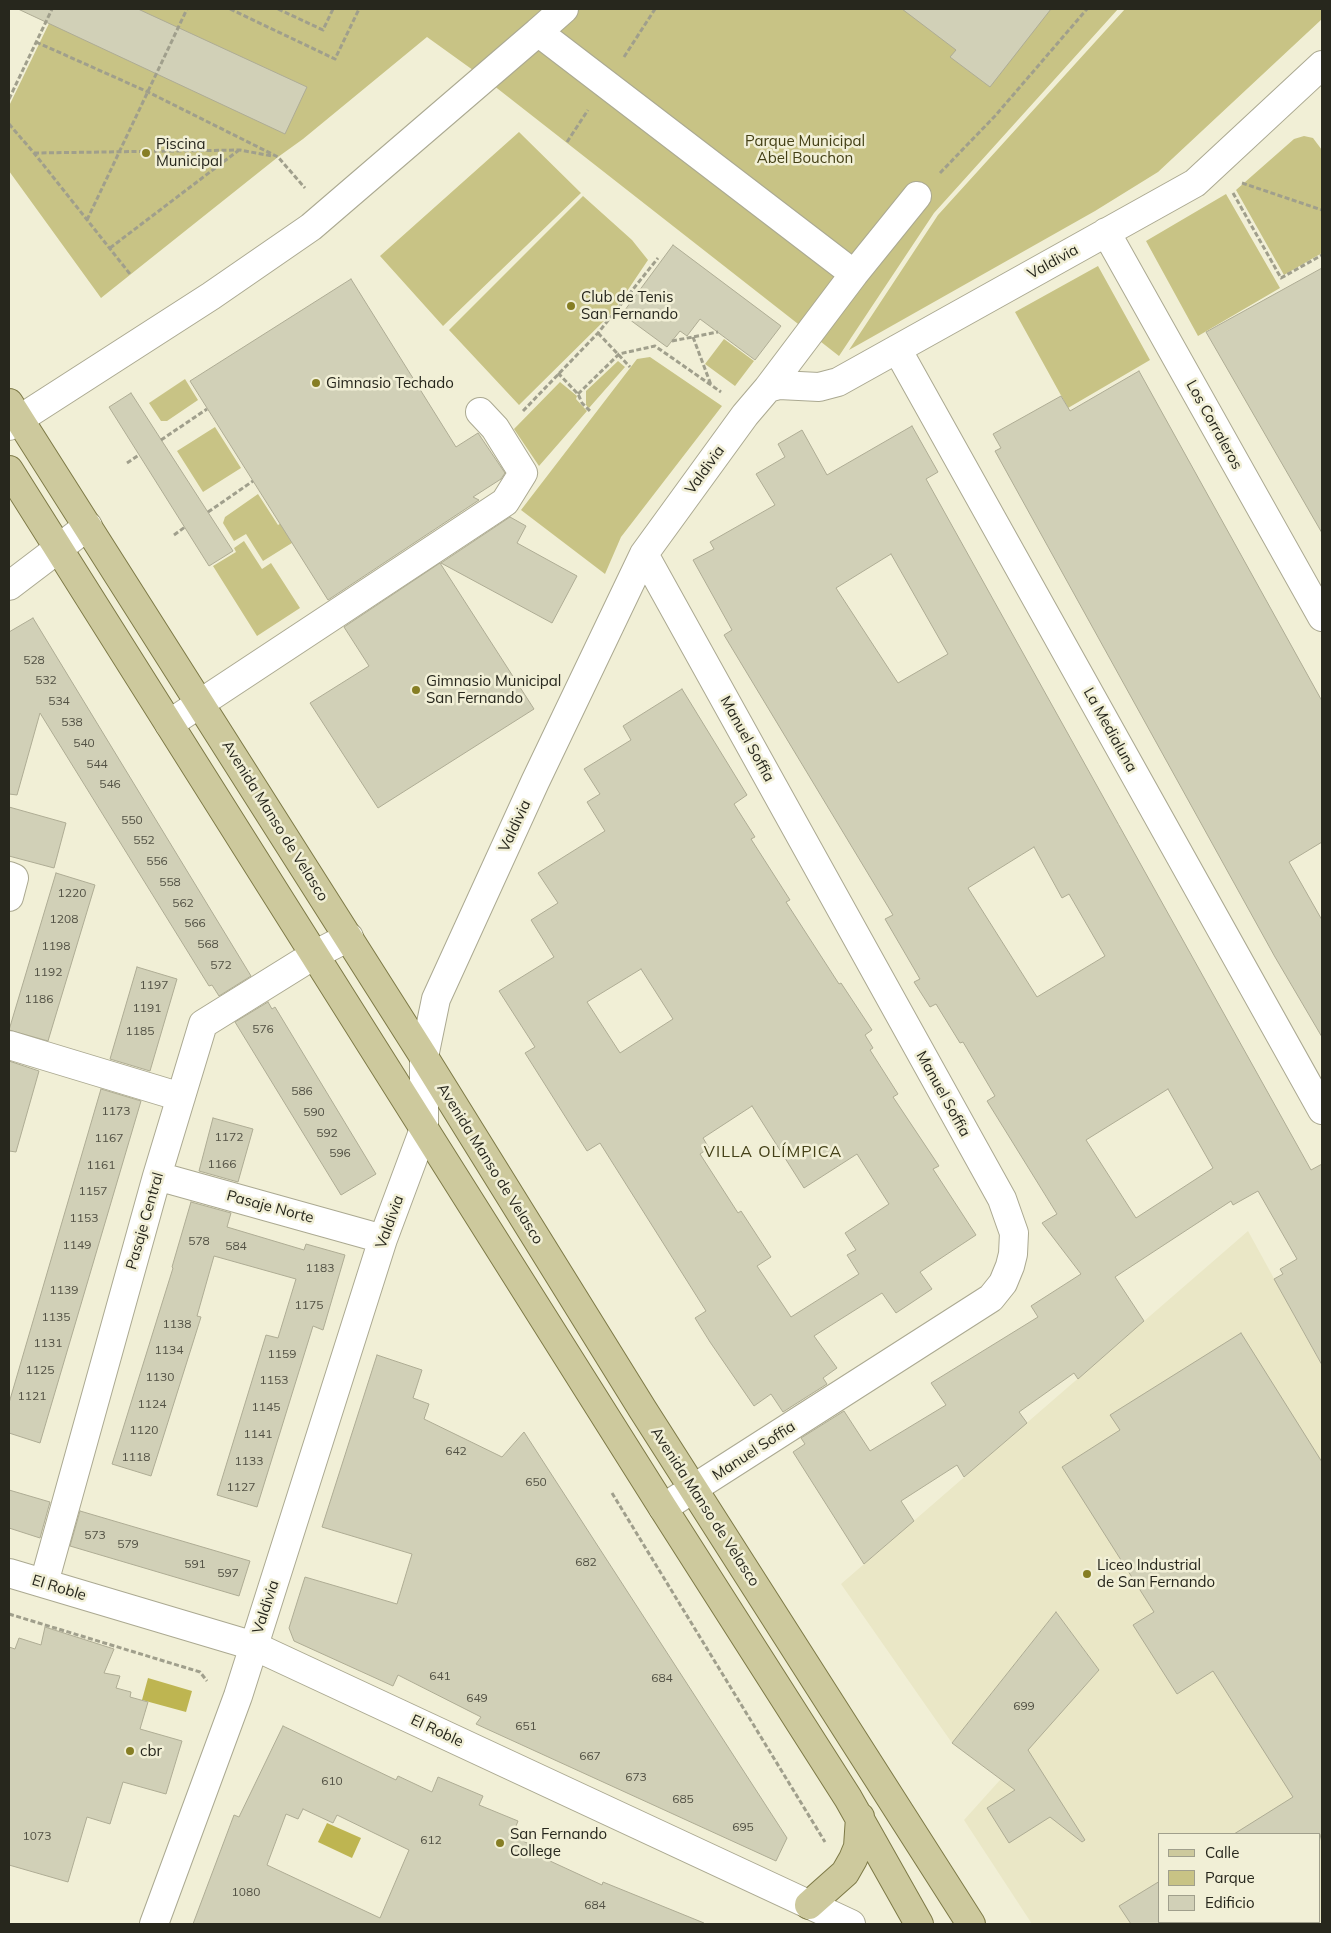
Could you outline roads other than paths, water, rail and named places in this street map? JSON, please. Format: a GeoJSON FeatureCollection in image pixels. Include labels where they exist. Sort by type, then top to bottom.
{"type":"FeatureCollection","features":[{"type":"Feature","properties":{"kind":"main road","name":"Avenida Manso de Velasco"},"geometry":{"type":"LineString","coordinates":[[12,416],[88,526],[349,937],[693,1489],[972,1924]]}},
{"type":"Feature","properties":{"kind":"main road"},"geometry":{"type":"LineString","coordinates":[[9,470],[860,1818],[919,1924]]}},
{"type":"Feature","properties":{"kind":"main road"},"geometry":{"type":"LineString","coordinates":[[809,1905],[845,1872],[853,1859],[858,1847],[860,1818]]}},
{"type":"Feature","properties":{"kind":"street"},"geometry":{"type":"LineString","coordinates":[[12,416],[210,296],[311,227],[564,9]]}},
{"type":"Feature","properties":{"kind":"street"},"geometry":{"type":"LineString","coordinates":[[538,32],[854,274]]}},
{"type":"Feature","properties":{"kind":"street","name":"Valdivia"},"geometry":{"type":"LineString","coordinates":[[154,1924],[238,1696],[383,1238],[424,1129],[424,1057],[436,999],[535,782],[644,554],[745,415],[768,388],[779,385],[818,387],[838,382],[1195,182],[1319,75]]}},
{"type":"Feature","properties":{"kind":"street"},"geometry":{"type":"LineString","coordinates":[[768,388],[854,274],[917,196]]}},
{"type":"Feature","properties":{"kind":"street","name":"Los Corraleros"},"geometry":{"type":"LineString","coordinates":[[1106,232],[1322,617]]}},
{"type":"Feature","properties":{"kind":"street","name":"La Medialuna"},"geometry":{"type":"LineString","coordinates":[[897,349],[1322,1110]]}},
{"type":"Feature","properties":{"kind":"street"},"geometry":{"type":"LineString","coordinates":[[169,724],[505,502],[523,473],[495,428],[480,412]]}},
{"type":"Feature","properties":{"kind":"street"},"geometry":{"type":"LineString","coordinates":[[9,586],[88,526]]}},
{"type":"Feature","properties":{"kind":"street","name":"Manuel Soffia"},"geometry":{"type":"LineString","coordinates":[[644,554],[1002,1199],[1014,1233],[1013,1254],[1010,1266],[1003,1283],[991,1298],[663,1508]]}},
{"type":"Feature","properties":{"kind":"street"},"geometry":{"type":"LineString","coordinates":[[9,876],[14,878],[9,898]]}},
{"type":"Feature","properties":{"kind":"street","name":"Pasaje Central"},"geometry":{"type":"LineString","coordinates":[[44,1583],[157,1176],[203,1024],[314,955],[349,937]]}},
{"type":"Feature","properties":{"kind":"street"},"geometry":{"type":"LineString","coordinates":[[9,1045],[181,1097]]}},
{"type":"Feature","properties":{"kind":"street","name":"Pasaje Norte"},"geometry":{"type":"LineString","coordinates":[[157,1176],[383,1238]]}},
{"type":"Feature","properties":{"kind":"street","name":"El Roble"},"geometry":{"type":"LineString","coordinates":[[9,1573],[254,1646],[851,1924]]}},
{"type":"Feature","properties":{"kind":"place","name":"Piscina Municipal"},"geometry":{"type":"Point","coordinates":[146,153]}},
{"type":"Feature","properties":{"kind":"place","name":"Club de Tenis San Fernando"},"geometry":{"type":"Point","coordinates":[571,306]}},
{"type":"Feature","properties":{"kind":"place","name":"Gimnasio Techado"},"geometry":{"type":"Point","coordinates":[316,383]}},
{"type":"Feature","properties":{"kind":"place","name":"Gimnasio Municipal San Fernando"},"geometry":{"type":"Point","coordinates":[416,690]}},
{"type":"Feature","properties":{"kind":"place","name":"Liceo Industrial de San Fernando"},"geometry":{"type":"Point","coordinates":[1087,1574]}},
{"type":"Feature","properties":{"kind":"place","name":"cbr"},"geometry":{"type":"Point","coordinates":[130,1751]}},
{"type":"Feature","properties":{"kind":"place","name":"San Fernando College"},"geometry":{"type":"Point","coordinates":[500,1843]}},
{"type":"Feature","properties":{"kind":"district","name":"VILLA OLÍMPICA"},"geometry":{"type":"Point","coordinates":[773,1152]}},
{"type":"Feature","properties":{"kind":"park label","name":"Parque Municipal Abel Bouchon"},"geometry":{"type":"Point","coordinates":[805,150]}}]}
